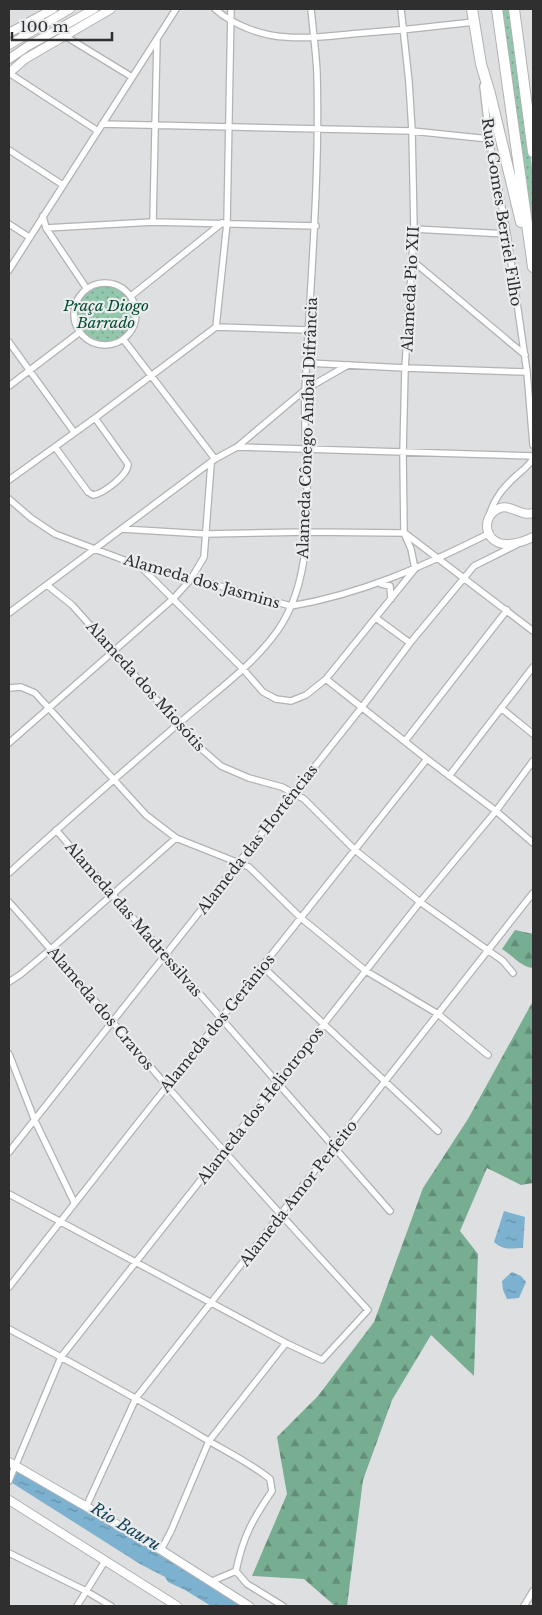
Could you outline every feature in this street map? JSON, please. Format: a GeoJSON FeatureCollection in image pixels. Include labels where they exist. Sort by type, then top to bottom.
{"type":"FeatureCollection","features":[{"type":"Feature","properties":{"kind":"highway","name":"Rua Gomes Berriel Filho"},"geometry":{"type":"LineString","coordinates":[[472,9],[481,64]]}},
{"type":"Feature","properties":{"kind":"highway"},"geometry":{"type":"LineString","coordinates":[[497,9],[533,267]]}},
{"type":"Feature","properties":{"kind":"highway"},"geometry":{"type":"LineString","coordinates":[[514,9],[533,152]]}},
{"type":"Feature","properties":{"kind":"highway"},"geometry":{"type":"LineString","coordinates":[[521,9],[524,83]]}},
{"type":"Feature","properties":{"kind":"highway"},"geometry":{"type":"LineString","coordinates":[[481,64],[521,224],[529,234]]}},
{"type":"Feature","properties":{"kind":"main road"},"geometry":{"type":"LineString","coordinates":[[9,33],[53,9]]}},
{"type":"Feature","properties":{"kind":"main road"},"geometry":{"type":"LineString","coordinates":[[11,43],[70,9]]}},
{"type":"Feature","properties":{"kind":"main road"},"geometry":{"type":"LineString","coordinates":[[9,60],[28,46],[103,9]]}},
{"type":"Feature","properties":{"kind":"main road"},"geometry":{"type":"LineString","coordinates":[[9,73],[25,59],[65,36],[95,13],[111,9]]}},
{"type":"Feature","properties":{"kind":"main road"},"geometry":{"type":"LineString","coordinates":[[11,43],[30,20]]}},
{"type":"Feature","properties":{"kind":"main road"},"geometry":{"type":"LineString","coordinates":[[28,46],[52,43]]}},
{"type":"Feature","properties":{"kind":"main road"},"geometry":{"type":"LineString","coordinates":[[533,513],[525,514],[504,507],[494,511],[486,525],[488,534],[494,541],[505,545],[519,543],[533,537]]}},
{"type":"Feature","properties":{"kind":"main road"},"geometry":{"type":"LineString","coordinates":[[12,1464],[161,1550],[249,1606]]}},
{"type":"Feature","properties":{"kind":"main road"},"geometry":{"type":"LineString","coordinates":[[9,1500],[177,1606]]}},
{"type":"Feature","properties":{"kind":"street"},"geometry":{"type":"LineString","coordinates":[[9,270],[176,9]]}},
{"type":"Feature","properties":{"kind":"street"},"geometry":{"type":"LineString","coordinates":[[216,9],[240,24],[278,36],[314,37],[474,22]]}},
{"type":"Feature","properties":{"kind":"street"},"geometry":{"type":"LineString","coordinates":[[216,327],[229,127],[231,9]]}},
{"type":"Feature","properties":{"kind":"street","name":"Alameda Cônego Aníbal Difrância"},"geometry":{"type":"LineString","coordinates":[[9,873],[56,830],[243,669],[278,629],[291,606],[301,577],[307,532],[306,389],[308,330],[316,226],[318,129],[317,70],[311,9]]}},
{"type":"Feature","properties":{"kind":"street","name":"Alameda Pio XII"},"geometry":{"type":"LineString","coordinates":[[401,9],[412,131],[414,228],[405,368],[404,533],[411,549],[415,569]]}},
{"type":"Feature","properties":{"kind":"street"},"geometry":{"type":"LineString","coordinates":[[65,36],[132,77]]}},
{"type":"Feature","properties":{"kind":"street"},"geometry":{"type":"LineString","coordinates":[[153,222],[157,38]]}},
{"type":"Feature","properties":{"kind":"street","name":"Rua Gomes Berriel Filho"},"geometry":{"type":"LineString","coordinates":[[481,64],[488,140],[507,234],[525,355],[533,445]]}},
{"type":"Feature","properties":{"kind":"street"},"geometry":{"type":"LineString","coordinates":[[9,73],[98,131]]}},
{"type":"Feature","properties":{"kind":"street"},"geometry":{"type":"LineString","coordinates":[[102,124],[412,131],[488,140]]}},
{"type":"Feature","properties":{"kind":"street"},"geometry":{"type":"LineString","coordinates":[[9,150],[63,185]]}},
{"type":"Feature","properties":{"kind":"street"},"geometry":{"type":"LineString","coordinates":[[43,216],[46,228],[87,289]]}},
{"type":"Feature","properties":{"kind":"street"},"geometry":{"type":"LineString","coordinates":[[46,228],[153,222],[316,226]]}},
{"type":"Feature","properties":{"kind":"street"},"geometry":{"type":"LineString","coordinates":[[131,296],[224,223]]}},
{"type":"Feature","properties":{"kind":"street"},"geometry":{"type":"LineString","coordinates":[[9,224],[30,238]]}},
{"type":"Feature","properties":{"kind":"street"},"geometry":{"type":"LineString","coordinates":[[414,228],[507,234]]}},
{"type":"Feature","properties":{"kind":"street"},"geometry":{"type":"LineString","coordinates":[[413,261],[525,355]]}},
{"type":"Feature","properties":{"kind":"street"},"geometry":{"type":"LineString","coordinates":[[96,284],[115,284],[131,296],[135,304],[135,324],[124,339],[105,345],[87,339],[80,332],[74,314],[80,296],[87,289],[96,284]]}},
{"type":"Feature","properties":{"kind":"street"},"geometry":{"type":"LineString","coordinates":[[9,480],[216,327],[308,330]]}},
{"type":"Feature","properties":{"kind":"street"},"geometry":{"type":"LineString","coordinates":[[9,386],[80,332]]}},
{"type":"Feature","properties":{"kind":"street"},"geometry":{"type":"LineString","coordinates":[[124,339],[215,459]]}},
{"type":"Feature","properties":{"kind":"street"},"geometry":{"type":"LineString","coordinates":[[9,342],[74,432]]}},
{"type":"Feature","properties":{"kind":"street"},"geometry":{"type":"LineString","coordinates":[[308,363],[527,372]]}},
{"type":"Feature","properties":{"kind":"street"},"geometry":{"type":"LineString","coordinates":[[9,613],[211,464],[215,459],[237,447],[306,389],[348,365]]}},
{"type":"Feature","properties":{"kind":"street"},"geometry":{"type":"LineString","coordinates":[[55,447],[88,492],[92,495],[98,494],[125,474],[128,464],[95,418]]}},
{"type":"Feature","properties":{"kind":"street"},"geometry":{"type":"LineString","coordinates":[[237,447],[533,457],[527,467],[495,499],[489,517]]}},
{"type":"Feature","properties":{"kind":"street"},"geometry":{"type":"LineString","coordinates":[[9,743],[114,652],[174,598],[191,580],[204,557],[211,464]]}},
{"type":"Feature","properties":{"kind":"street","name":"Alameda dos Jasmins"},"geometry":{"type":"LineString","coordinates":[[9,499],[55,534],[140,566],[159,569],[191,580],[291,606],[311,603],[380,584],[438,559],[488,534]]}},
{"type":"Feature","properties":{"kind":"street"},"geometry":{"type":"LineString","coordinates":[[121,529],[205,534],[404,533],[533,631]]}},
{"type":"Feature","properties":{"kind":"street","name":"Alameda das Hortências"},"geometry":{"type":"LineString","coordinates":[[9,1152],[410,643],[474,566],[519,543]]}},
{"type":"Feature","properties":{"kind":"street"},"geometry":{"type":"LineString","coordinates":[[140,566],[174,598],[263,692],[276,699],[291,700],[306,695],[326,679],[415,569]]}},
{"type":"Feature","properties":{"kind":"street"},"geometry":{"type":"LineString","coordinates":[[154,578],[159,569]]}},
{"type":"Feature","properties":{"kind":"street"},"geometry":{"type":"LineString","coordinates":[[380,584],[390,586],[391,600]]}},
{"type":"Feature","properties":{"kind":"street","name":"Alameda dos Miosótis"},"geometry":{"type":"LineString","coordinates":[[47,586],[72,605],[198,746],[221,766],[249,778],[282,787],[304,799],[355,850],[420,902],[487,949],[513,973]]}},
{"type":"Feature","properties":{"kind":"street"},"geometry":{"type":"LineString","coordinates":[[404,741],[507,610]]}},
{"type":"Feature","properties":{"kind":"street"},"geometry":{"type":"LineString","coordinates":[[376,618],[410,643]]}},
{"type":"Feature","properties":{"kind":"street"},"geometry":{"type":"LineString","coordinates":[[449,776],[533,666]]}},
{"type":"Feature","properties":{"kind":"street"},"geometry":{"type":"LineString","coordinates":[[326,679],[533,842]]}},
{"type":"Feature","properties":{"kind":"street"},"geometry":{"type":"LineString","coordinates":[[9,688],[21,687],[35,693],[146,815],[176,838],[249,867],[301,918],[366,970],[438,1014],[488,1055]]}},
{"type":"Feature","properties":{"kind":"street"},"geometry":{"type":"LineString","coordinates":[[501,708],[533,734]]}},
{"type":"Feature","properties":{"kind":"street","name":"Alameda dos Gerânios"},"geometry":{"type":"LineString","coordinates":[[9,1287],[166,1085],[263,967],[427,759]]}},
{"type":"Feature","properties":{"kind":"street","name":"Alameda dos Heliotropos"},"geometry":{"type":"LineString","coordinates":[[9,1481],[12,1464],[61,1358],[420,902],[496,811],[533,761]]}},
{"type":"Feature","properties":{"kind":"street","name":"Alameda das Madressilvas"},"geometry":{"type":"LineString","coordinates":[[56,830],[390,1212]]}},
{"type":"Feature","properties":{"kind":"street"},"geometry":{"type":"LineString","coordinates":[[9,982],[51,949],[176,838]]}},
{"type":"Feature","properties":{"kind":"street","name":"Alameda Amor Perfeito"},"geometry":{"type":"LineString","coordinates":[[86,1507],[136,1398],[385,1082],[487,949],[533,893]]}},
{"type":"Feature","properties":{"kind":"street","name":"Alameda dos Cravos"},"geometry":{"type":"LineString","coordinates":[[9,902],[280,1215],[368,1310],[322,1360],[286,1343]]}},
{"type":"Feature","properties":{"kind":"street"},"geometry":{"type":"LineString","coordinates":[[263,967],[438,1130]]}},
{"type":"Feature","properties":{"kind":"street"},"geometry":{"type":"LineString","coordinates":[[9,1054],[35,1121],[74,1202]]}},
{"type":"Feature","properties":{"kind":"street"},"geometry":{"type":"LineString","coordinates":[[9,1194],[286,1343],[209,1442],[161,1550]]}},
{"type":"Feature","properties":{"kind":"street"},"geometry":{"type":"LineString","coordinates":[[9,1329],[136,1398],[209,1442],[256,1467],[270,1479],[272,1491],[252,1520],[241,1549],[236,1570]]}},
{"type":"Feature","properties":{"kind":"street"},"geometry":{"type":"LineString","coordinates":[[9,1553],[86,1591],[111,1606]]}},
{"type":"Feature","properties":{"kind":"street"},"geometry":{"type":"LineString","coordinates":[[77,1606],[105,1561]]}},
{"type":"Feature","properties":{"kind":"street"},"geometry":{"type":"LineString","coordinates":[[210,1582],[236,1570]]}},
{"type":"Feature","properties":{"kind":"street"},"geometry":{"type":"LineString","coordinates":[[236,1570],[247,1584],[283,1606]]}},
{"type":"Feature","properties":{"kind":"street"},"geometry":{"type":"LineString","coordinates":[[524,1606],[533,1591]]}},
{"type":"Feature","properties":{"kind":"green space"},"geometry":{"type":"Polygon","coordinates":[[[501,9],[510,9],[533,175],[533,238],[501,9]]]}},
{"type":"Feature","properties":{"kind":"green space","name":"Praça Diogo Barrado"},"geometry":{"type":"Polygon","coordinates":[[[100,285],[112,285],[127,293],[135,308],[135,320],[127,335],[112,343],[100,343],[85,335],[77,320],[77,308],[85,293],[100,285]]]}},
{"type":"Feature","properties":{"kind":"green space"},"geometry":{"type":"Polygon","coordinates":[[[515,930],[533,934],[533,968],[521,963],[502,949],[515,930]]]}},
{"type":"Feature","properties":{"kind":"green space"},"geometry":{"type":"Polygon","coordinates":[[[533,1001],[533,1183],[521,1185],[487,1168],[460,1231],[478,1254],[474,1376],[431,1335],[392,1400],[363,1480],[347,1606],[335,1606],[304,1579],[252,1576],[287,1494],[277,1437],[318,1396],[374,1322],[423,1188],[468,1119],[533,1001]]]}},
{"type":"Feature","properties":{"kind":"water"},"geometry":{"type":"Polygon","coordinates":[[[504,1211],[525,1217],[523,1248],[504,1248],[494,1242],[504,1211]]]}},
{"type":"Feature","properties":{"kind":"water"},"geometry":{"type":"Polygon","coordinates":[[[512,1272],[521,1276],[526,1282],[519,1298],[507,1299],[502,1281],[512,1272]]]}},
{"type":"Feature","properties":{"kind":"water"},"geometry":{"type":"Polygon","coordinates":[[[9,1466],[102,1519],[241,1606],[211,1606],[168,1582],[165,1577],[140,1564],[9,1481],[9,1466]]]}},
{"type":"Feature","properties":{"kind":"water label","name":"Rio Bauru"},"geometry":{"type":"Point","coordinates":[126,1526]}}]}
